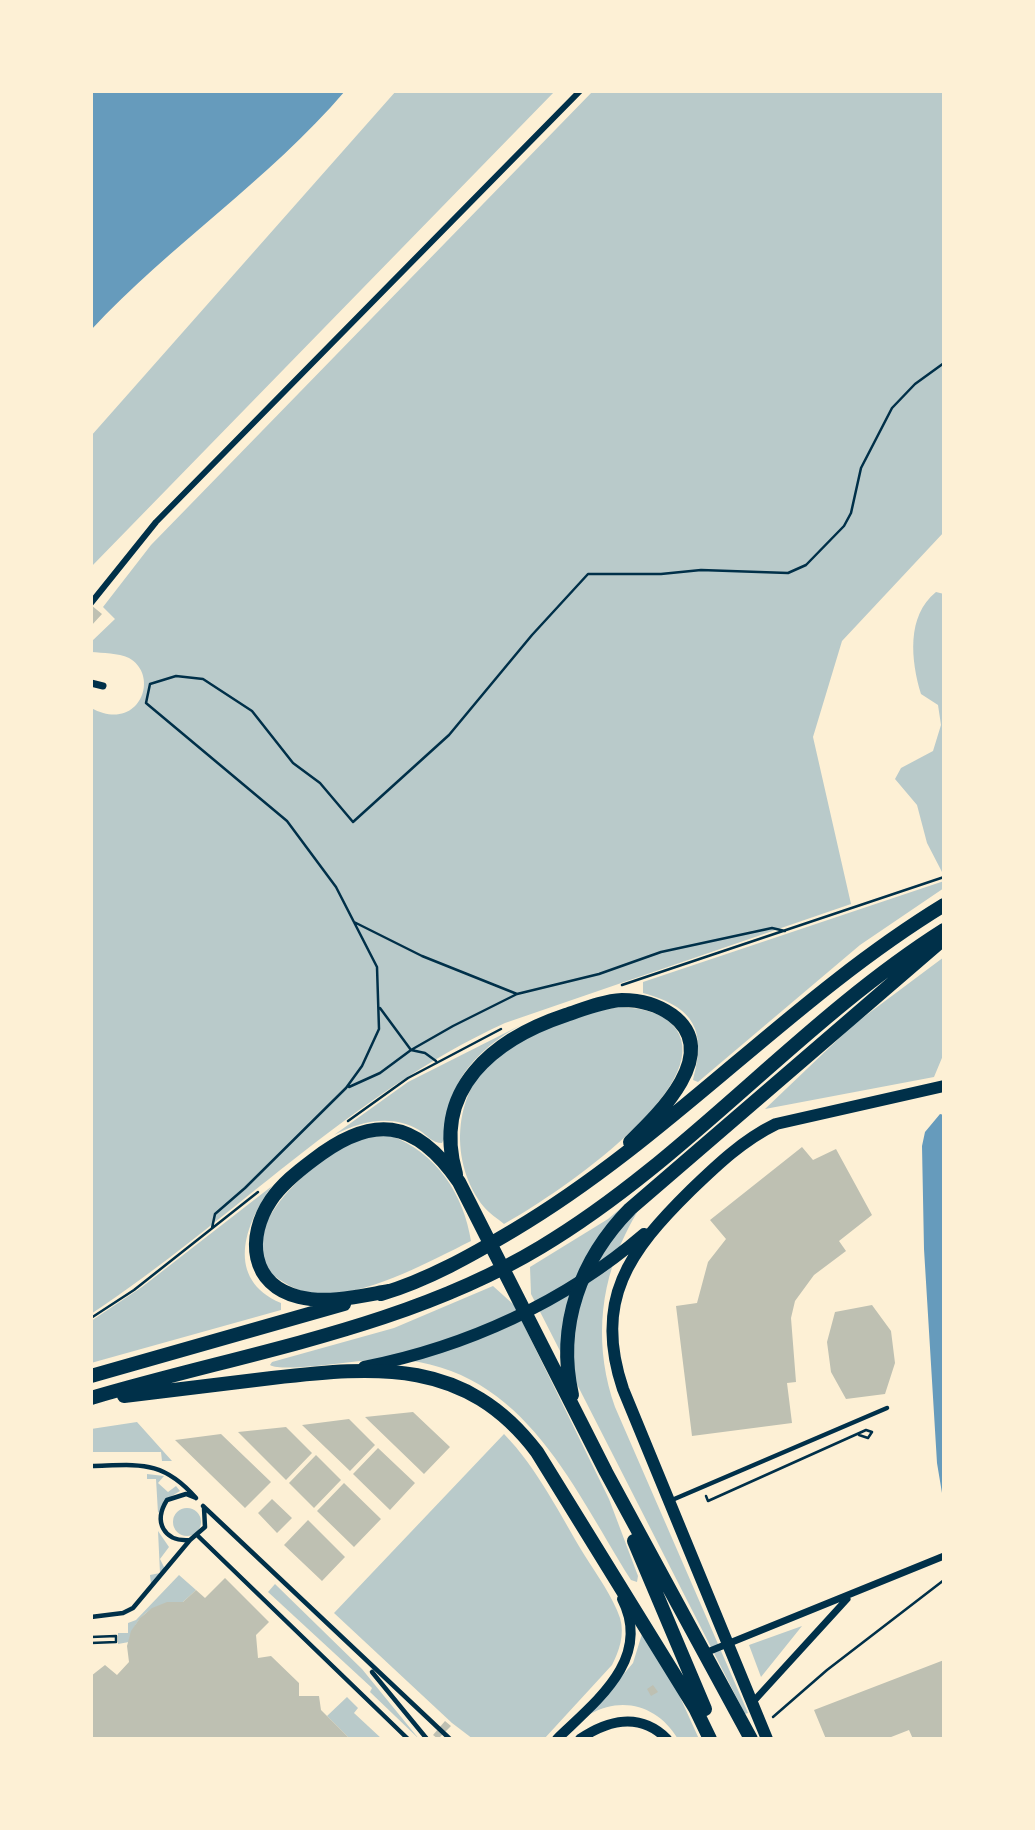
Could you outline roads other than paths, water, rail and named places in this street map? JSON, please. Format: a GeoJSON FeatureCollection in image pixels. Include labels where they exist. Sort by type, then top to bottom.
{"type":"FeatureCollection","features":[{"type":"Feature","properties":{"kind":"main road"},"geometry":{"type":"LineString","coordinates":[[91,1376],[389,1291],[443,1269],[492,1244],[591,1179],[654,1133],[866,957],[944,905]]}},
{"type":"Feature","properties":{"kind":"main road"},"geometry":{"type":"LineString","coordinates":[[91,1399],[395,1314],[446,1295],[508,1266],[603,1205],[849,998],[944,930]]}},
{"type":"Feature","properties":{"kind":"main road"},"geometry":{"type":"LineString","coordinates":[[579,1419],[568,1368],[572,1309],[587,1265],[606,1235],[630,1209],[944,939]]}},
{"type":"Feature","properties":{"kind":"main road"},"geometry":{"type":"LineString","coordinates":[[459,1182],[452,1137],[456,1107],[469,1080],[489,1055],[531,1027],[599,1004],[623,1000],[657,1006],[676,1017],[687,1033],[690,1063],[677,1089],[658,1114],[591,1179]]}},
{"type":"Feature","properties":{"kind":"main road"},"geometry":{"type":"LineString","coordinates":[[91,1399],[346,1370],[427,1352],[515,1317],[578,1283],[663,1218],[726,1158],[751,1138],[778,1123],[944,1086]]}},
{"type":"Feature","properties":{"kind":"main road"},"geometry":{"type":"LineString","coordinates":[[389,1291],[322,1300],[290,1294],[273,1285],[261,1270],[255,1251],[256,1232],[270,1202],[290,1177],[334,1143],[350,1134],[370,1129],[394,1130],[421,1141],[444,1162],[459,1182],[606,1472],[751,1739]]}},
{"type":"Feature","properties":{"kind":"main road"},"geometry":{"type":"LineString","coordinates":[[663,1218],[622,1276],[613,1308],[612,1343],[629,1405],[767,1739]]}},
{"type":"Feature","properties":{"kind":"main road"},"geometry":{"type":"LineString","coordinates":[[346,1370],[425,1375],[475,1395],[493,1406],[524,1435],[572,1504],[695,1708],[710,1739]]}},
{"type":"Feature","properties":{"kind":"main road"},"geometry":{"type":"LineString","coordinates":[[606,1472],[717,1739]]}},
{"type":"Feature","properties":{"kind":"street"},"geometry":{"type":"LineString","coordinates":[[91,603],[156,522],[580,91]]}},
{"type":"Feature","properties":{"kind":"street"},"geometry":{"type":"LineString","coordinates":[[91,683],[103,686]]}},
{"type":"Feature","properties":{"kind":"street"},"geometry":{"type":"LineString","coordinates":[[557,1739],[613,1682],[629,1652],[632,1637],[626,1607],[572,1504]]}},
{"type":"Feature","properties":{"kind":"street"},"geometry":{"type":"LineString","coordinates":[[705,1653],[944,1556]]}},
{"type":"Feature","properties":{"kind":"street"},"geometry":{"type":"LineString","coordinates":[[752,1703],[849,1596]]}},
{"type":"Feature","properties":{"kind":"street"},"geometry":{"type":"LineString","coordinates":[[580,1739],[611,1722],[628,1720],[646,1725],[667,1739]]}},
{"type":"Feature","properties":{"kind":"lane"},"geometry":{"type":"LineString","coordinates":[[670,1500],[887,1408]]}},
{"type":"Feature","properties":{"kind":"lane"},"geometry":{"type":"LineString","coordinates":[[91,1465],[158,1467],[181,1481],[196,1498],[186,1494],[176,1495],[161,1509],[159,1520],[170,1538],[190,1540]]}},
{"type":"Feature","properties":{"kind":"lane"},"geometry":{"type":"LineString","coordinates":[[91,1617],[123,1613],[133,1608],[190,1540],[198,1536],[205,1527],[203,1506],[362,1659],[450,1739]]}},
{"type":"Feature","properties":{"kind":"lane"},"geometry":{"type":"LineString","coordinates":[[198,1536],[408,1739]]}},
{"type":"Feature","properties":{"kind":"lane"},"geometry":{"type":"LineString","coordinates":[[362,1659],[427,1739]]}},
{"type":"Feature","properties":{"kind":"water"},"geometry":{"type":"Polygon","coordinates":[[[91,91],[345,91],[284,154],[153,269],[91,330],[91,91]]]}},
{"type":"Feature","properties":{"kind":"water"},"geometry":{"type":"Polygon","coordinates":[[[940,1114],[944,1115],[944,1505],[937,1463],[924,1249],[922,1146],[925,1132],[940,1114]]]}}]}
